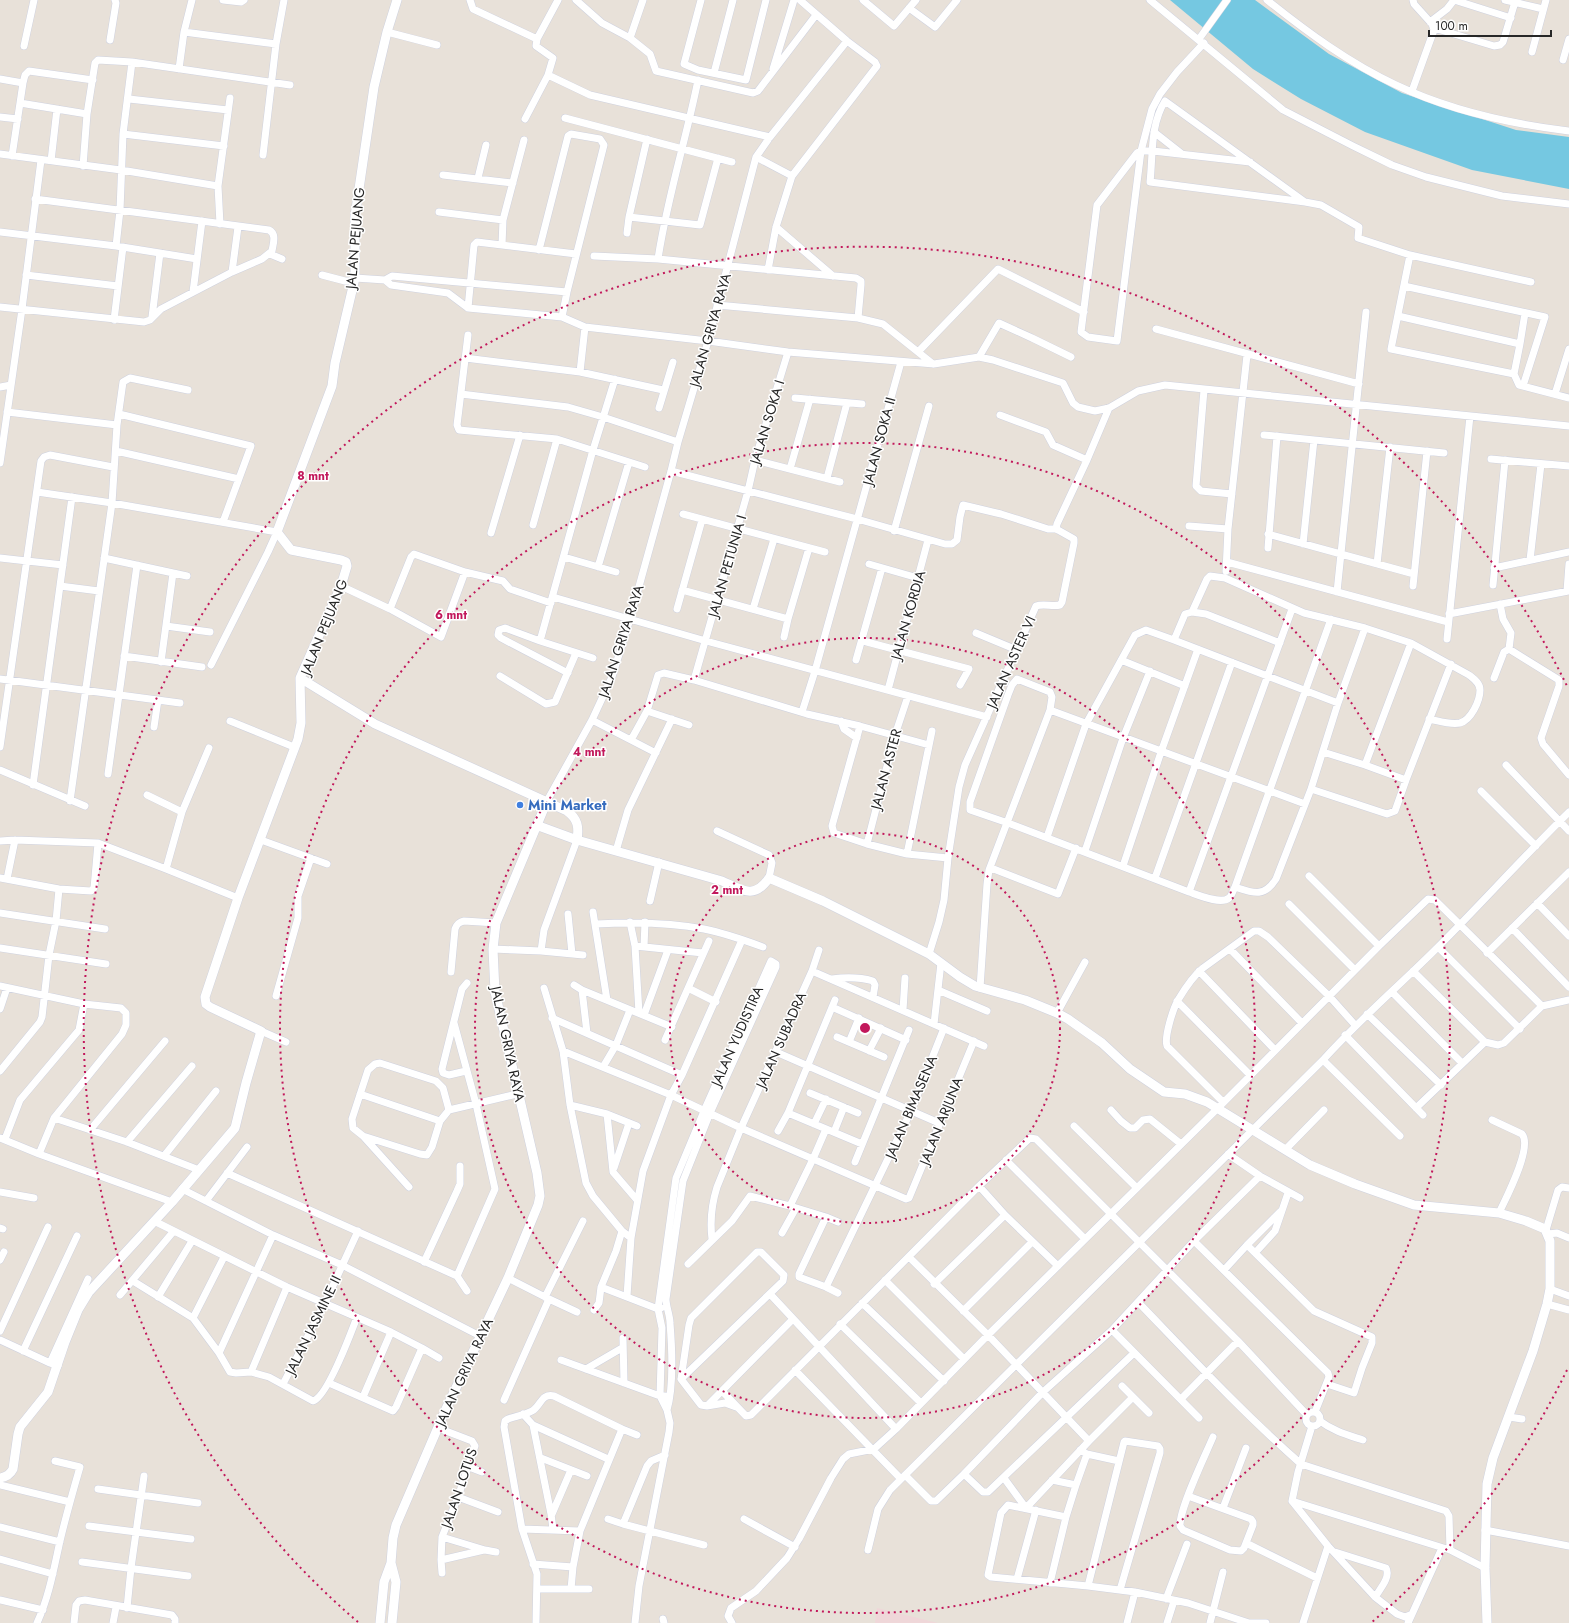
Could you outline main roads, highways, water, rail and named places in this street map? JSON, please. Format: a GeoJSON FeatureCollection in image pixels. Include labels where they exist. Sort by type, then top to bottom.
{"type":"FeatureCollection","features":[{"type":"Feature","properties":{"kind":"water"},"geometry":{"type":"Polygon","coordinates":[[[1170,0],[1255,0],[1329,54],[1402,93],[1516,130],[1569,137],[1569,189],[1472,170],[1365,132],[1301,99],[1253,69],[1170,0]]]}},
{"type":"Feature","properties":{"kind":"place","name":"Mini Market"},"geometry":{"type":"Point","coordinates":[520,805]}}]}
